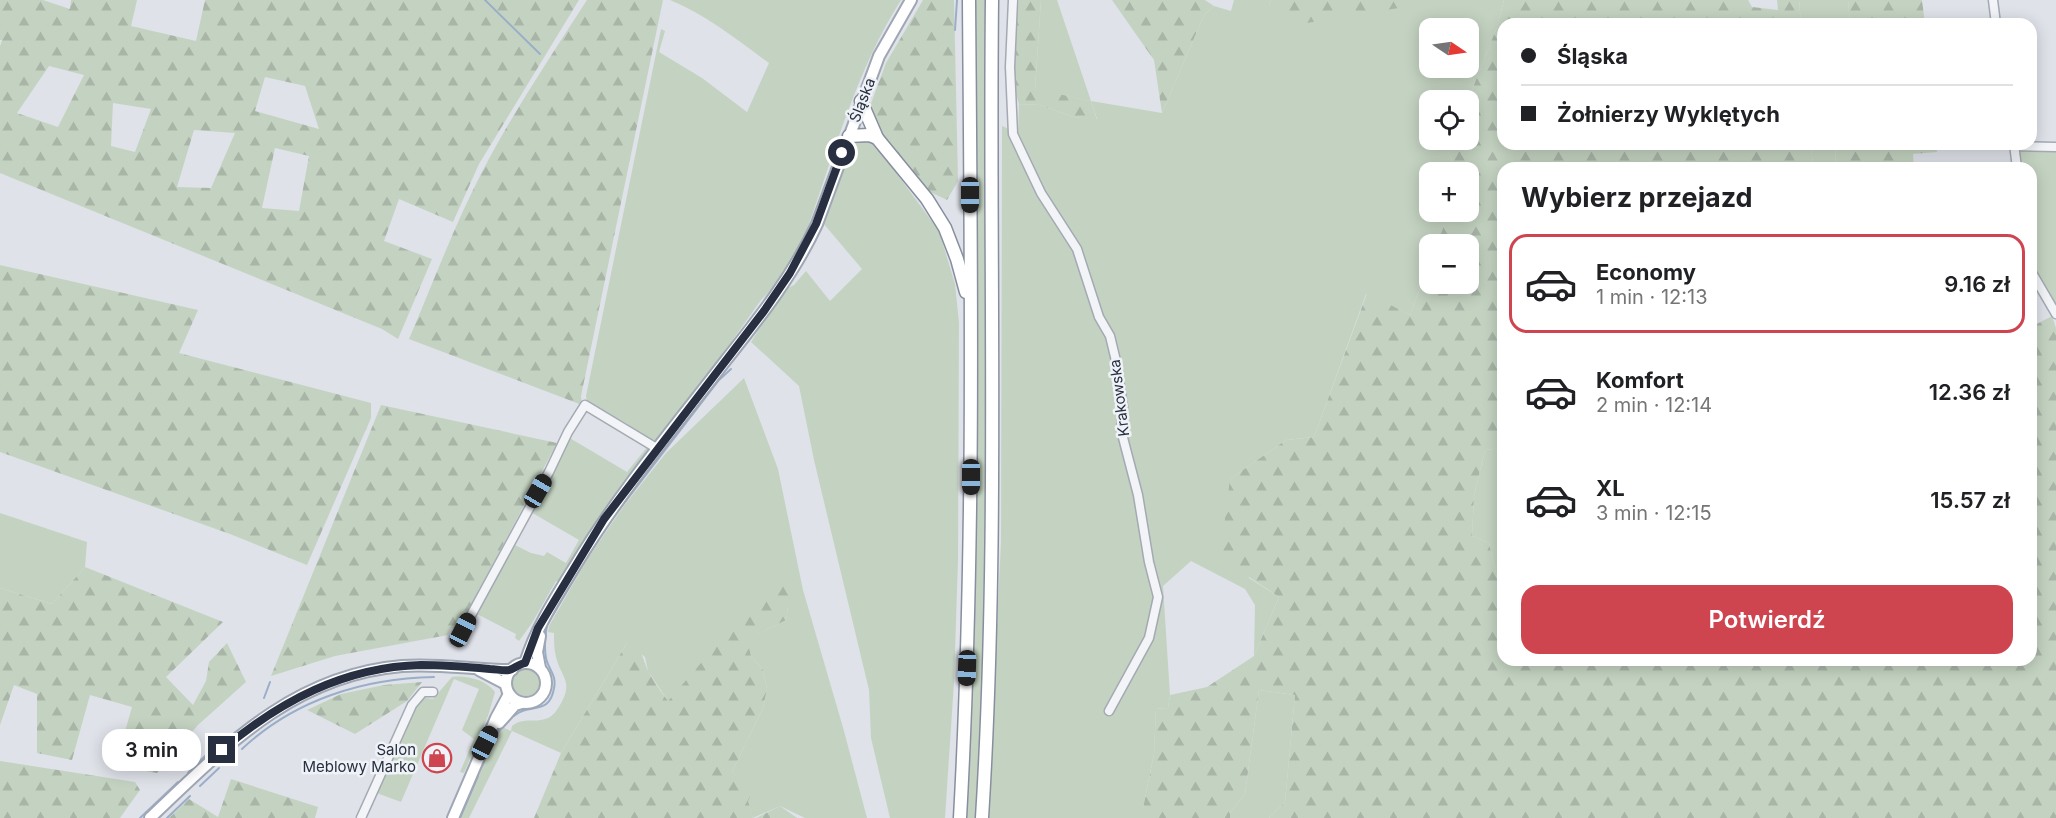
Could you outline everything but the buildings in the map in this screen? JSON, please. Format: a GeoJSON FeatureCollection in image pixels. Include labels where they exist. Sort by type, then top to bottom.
{"type":"FeatureCollection","features":[{"type":"Feature","properties":{"kind":"highway"},"geometry":{"type":"LineString","coordinates":[[960,818],[969,602],[969,0]]}},
{"type":"Feature","properties":{"kind":"highway"},"geometry":{"type":"LineString","coordinates":[[982,818],[988,700],[992,536],[992,0]]}},
{"type":"Feature","properties":{"kind":"highway"},"geometry":{"type":"LineString","coordinates":[[991,38],[997,0]]}},
{"type":"Feature","properties":{"kind":"highway"},"geometry":{"type":"LineString","coordinates":[[861,102],[877,138],[927,199],[945,228],[957,259],[970,311]]}},
{"type":"Feature","properties":{"kind":"highway"},"geometry":{"type":"LineString","coordinates":[[849,136],[869,135],[877,138]]}},
{"type":"Feature","properties":{"kind":"main road","name":"Śląska"},"geometry":{"type":"LineString","coordinates":[[525,663],[534,637],[592,538],[764,311],[790,273],[816,224],[879,56],[911,0]]}},
{"type":"Feature","properties":{"kind":"main road","name":"Śląska"},"geometry":{"type":"LineString","coordinates":[[540,668],[537,652],[543,622]]}},
{"type":"Feature","properties":{"kind":"main road"},"geometry":{"type":"LineString","coordinates":[[150,818],[222,750],[256,723],[286,703],[317,687],[360,673],[393,667],[431,665],[512,670],[525,663],[540,668],[546,678],[545,690],[539,699],[522,703],[510,710],[492,729]]}},
{"type":"Feature","properties":{"kind":"main road"},"geometry":{"type":"LineString","coordinates":[[476,669],[508,689],[522,703]]}},
{"type":"Feature","properties":{"kind":"main road"},"geometry":{"type":"LineString","coordinates":[[453,818],[508,689],[512,670]]}},
{"type":"Feature","properties":{"kind":"street","name":"Krakowska"},"geometry":{"type":"LineString","coordinates":[[1013,0],[1010,67],[1013,128],[1020,150],[1041,193],[1077,249],[1099,317],[1110,336],[1123,407],[1121,430],[1138,495],[1149,562],[1158,597],[1149,638],[1109,711]]}},
{"type":"Feature","properties":{"kind":"street"},"geometry":{"type":"LineString","coordinates":[[1993,0],[1995,18]]}},
{"type":"Feature","properties":{"kind":"street"},"geometry":{"type":"LineString","coordinates":[[2037,146],[2056,147]]}},
{"type":"Feature","properties":{"kind":"street"},"geometry":{"type":"LineString","coordinates":[[2037,281],[2056,314]]}},
{"type":"Feature","properties":{"kind":"street"},"geometry":{"type":"LineString","coordinates":[[454,639],[463,630],[549,472],[568,432],[585,405],[658,449]]}},
{"type":"Feature","properties":{"kind":"street"},"geometry":{"type":"LineString","coordinates":[[361,818],[412,705],[423,692],[433,692]]}},
{"type":"Feature","properties":{"kind":"green space"},"geometry":{"type":"Polygon","coordinates":[[[0,0],[43,0],[70,9],[71,0],[137,0],[131,26],[196,41],[205,0],[579,0],[479,164],[453,222],[399,199],[384,241],[432,259],[398,339],[382,329],[0,173],[0,46],[2,40],[0,40],[0,0]],[[49,66],[17,113],[58,127],[84,75],[49,66]],[[265,77],[255,111],[319,129],[305,86],[265,77]],[[113,103],[111,146],[135,152],[151,109],[113,103]],[[194,130],[177,187],[211,188],[235,133],[194,130]],[[275,148],[262,208],[299,211],[309,156],[275,148]]]}},
{"type":"Feature","properties":{"kind":"green space"},"geometry":{"type":"Polygon","coordinates":[[[587,0],[663,0],[581,396],[582,405],[409,339],[482,172],[519,106],[587,0]]]}},
{"type":"Feature","properties":{"kind":"green space"},"geometry":{"type":"Polygon","coordinates":[[[670,0],[901,0],[871,55],[837,141],[807,230],[780,280],[761,300],[734,338],[726,354],[656,445],[626,423],[587,402],[586,396],[661,29],[665,31],[659,52],[702,78],[747,112],[769,63],[709,20],[670,0]]]}},
{"type":"Feature","properties":{"kind":"green space"},"geometry":{"type":"Polygon","coordinates":[[[923,0],[954,0],[958,181],[947,200],[924,189],[878,132],[870,106],[886,63],[923,0]]]}},
{"type":"Feature","properties":{"kind":"green space"},"geometry":{"type":"Polygon","coordinates":[[[974,0],[986,0],[987,530],[977,818],[964,818],[974,0]]]}},
{"type":"Feature","properties":{"kind":"green space"},"geometry":{"type":"Polygon","coordinates":[[[1019,0],[1041,0],[1035,89],[1091,101],[1097,120],[1073,117],[1040,105],[1019,104],[1015,92],[1013,44],[1019,0]]]}},
{"type":"Feature","properties":{"kind":"green space"},"geometry":{"type":"Polygon","coordinates":[[[1041,0],[1057,0],[1091,101],[1035,90],[1041,0]]]}},
{"type":"Feature","properties":{"kind":"green space"},"geometry":{"type":"Polygon","coordinates":[[[1112,0],[1205,0],[1214,6],[1204,15],[1162,113],[1154,60],[1112,0]]]}},
{"type":"Feature","properties":{"kind":"green space"},"geometry":{"type":"Polygon","coordinates":[[[1234,0],[1271,0],[1269,6],[1416,5],[1419,0],[1504,0],[1499,18],[1497,18],[1497,27],[1479,72],[1479,18],[1419,18],[1419,78],[1477,78],[1472,90],[1419,90],[1419,150],[1448,150],[1452,162],[1419,162],[1419,222],[1445,222],[1441,234],[1419,234],[1419,291],[1410,315],[1366,294],[1314,437],[1286,440],[1230,479],[1249,578],[1279,597],[1254,656],[1255,605],[1245,589],[1191,561],[1163,586],[1170,695],[1168,708],[1156,709],[1154,754],[1143,818],[988,818],[1001,542],[1002,126],[1018,133],[1019,104],[1040,105],[1073,117],[1097,119],[1091,101],[1162,113],[1204,15],[1214,6],[1231,11],[1234,0]]]}},
{"type":"Feature","properties":{"kind":"green space"},"geometry":{"type":"Polygon","coordinates":[[[1271,0],[1419,0],[1417,5],[1288,26],[1269,6],[1271,0]]]}},
{"type":"Feature","properties":{"kind":"green space"},"geometry":{"type":"Polygon","coordinates":[[[1504,0],[1748,0],[1752,7],[1778,10],[1777,0],[1799,0],[1800,18],[1499,18],[1504,0]]]}},
{"type":"Feature","properties":{"kind":"green space"},"geometry":{"type":"Polygon","coordinates":[[[1799,0],[1848,0],[1850,18],[1800,18],[1799,0]]]}},
{"type":"Feature","properties":{"kind":"green space"},"geometry":{"type":"Polygon","coordinates":[[[1848,0],[1922,0],[1924,18],[1850,18],[1848,0]]]}},
{"type":"Feature","properties":{"kind":"green space"},"geometry":{"type":"Polygon","coordinates":[[[1497,27],[1497,150],[1812,150],[1812,162],[1497,162],[1497,449],[1485,450],[1474,496],[1472,536],[1489,543],[1497,577],[1497,666],[2037,666],[2037,324],[2052,316],[2056,328],[2056,818],[1269,818],[1285,802],[1295,695],[1259,690],[1245,794],[1230,813],[1230,818],[1143,818],[1154,754],[1156,709],[1168,708],[1170,695],[1207,687],[1254,656],[1279,597],[1220,558],[1230,479],[1286,440],[1314,437],[1367,293],[1410,315],[1419,291],[1419,294],[1479,294],[1479,234],[1441,234],[1445,222],[1479,222],[1479,162],[1452,162],[1448,151],[1479,150],[1479,90],[1472,90],[1477,78],[1479,78],[1479,72],[1497,27]]]}},
{"type":"Feature","properties":{"kind":"green space"},"geometry":{"type":"Polygon","coordinates":[[[860,140],[871,142],[883,155],[939,231],[955,284],[959,323],[958,560],[954,682],[945,818],[890,818],[871,738],[869,690],[814,460],[799,386],[751,342],[784,290],[794,285],[806,271],[830,301],[862,269],[823,223],[852,147],[860,140]]]}},
{"type":"Feature","properties":{"kind":"green space"},"geometry":{"type":"Polygon","coordinates":[[[1812,150],[1835,150],[1836,162],[1812,162],[1812,150]]]}},
{"type":"Feature","properties":{"kind":"green space"},"geometry":{"type":"Polygon","coordinates":[[[1835,150],[1937,150],[1937,152],[1913,154],[1914,162],[1836,162],[1835,150]]]}},
{"type":"Feature","properties":{"kind":"green space"},"geometry":{"type":"Polygon","coordinates":[[[2020,151],[2056,152],[2056,306],[2037,274],[2037,162],[2021,162],[2020,151]]]}},
{"type":"Feature","properties":{"kind":"green space"},"geometry":{"type":"Polygon","coordinates":[[[0,265],[198,310],[179,353],[371,403],[371,418],[307,565],[230,534],[0,452],[0,265]]]}},
{"type":"Feature","properties":{"kind":"green space"},"geometry":{"type":"Polygon","coordinates":[[[744,378],[778,469],[803,590],[867,818],[805,818],[780,806],[753,818],[740,780],[732,772],[763,708],[767,689],[763,670],[751,656],[746,640],[786,620],[788,607],[802,590],[668,701],[648,671],[645,657],[627,643],[561,753],[512,731],[469,818],[457,818],[475,775],[500,726],[511,731],[512,726],[521,721],[543,720],[555,713],[560,705],[566,685],[556,657],[554,633],[548,632],[549,626],[588,558],[623,507],[666,453],[744,378]]]}},
{"type":"Feature","properties":{"kind":"green space"},"geometry":{"type":"Polygon","coordinates":[[[381,405],[557,443],[459,628],[451,628],[448,635],[335,656],[271,676],[381,405]]]}},
{"type":"Feature","properties":{"kind":"green space"},"geometry":{"type":"Polygon","coordinates":[[[568,437],[627,472],[648,446],[652,450],[560,582],[556,581],[519,641],[515,638],[516,634],[475,613],[511,543],[531,553],[544,556],[547,552],[566,563],[579,540],[529,511],[568,437]]]}},
{"type":"Feature","properties":{"kind":"green space"},"geometry":{"type":"Polygon","coordinates":[[[1497,449],[1497,577],[1489,543],[1472,536],[1474,496],[1485,450],[1497,449]]]}},
{"type":"Feature","properties":{"kind":"green space"},"geometry":{"type":"Polygon","coordinates":[[[0,513],[87,542],[85,567],[52,604],[0,588],[0,513]]]}},
{"type":"Feature","properties":{"kind":"green space"},"geometry":{"type":"Polygon","coordinates":[[[85,567],[223,622],[166,677],[193,705],[206,681],[209,662],[227,643],[246,682],[198,725],[157,773],[115,766],[132,707],[90,695],[72,760],[37,753],[37,694],[14,685],[0,725],[0,588],[52,604],[85,567]]]}},
{"type":"Feature","properties":{"kind":"green space"},"geometry":{"type":"Polygon","coordinates":[[[780,572],[791,576],[803,590],[795,605],[788,607],[786,620],[747,640],[751,656],[763,670],[767,689],[763,708],[732,772],[754,790],[748,801],[753,818],[534,818],[561,753],[627,643],[640,651],[651,676],[668,701],[780,572]]]}},
{"type":"Feature","properties":{"kind":"green space"},"geometry":{"type":"Polygon","coordinates":[[[526,668],[536,672],[540,682],[536,692],[526,696],[516,692],[512,682],[516,672],[526,668]]]}},
{"type":"Feature","properties":{"kind":"green space"},"geometry":{"type":"Polygon","coordinates":[[[452,677],[476,679],[487,684],[495,692],[488,716],[464,773],[460,772],[474,739],[462,730],[479,689],[454,679],[401,802],[374,792],[421,697],[433,699],[452,677]]]}},
{"type":"Feature","properties":{"kind":"green space"},"geometry":{"type":"Polygon","coordinates":[[[422,682],[407,701],[355,734],[307,710],[341,694],[384,685],[422,682]]]}},
{"type":"Feature","properties":{"kind":"green space"},"geometry":{"type":"Polygon","coordinates":[[[1259,690],[1295,695],[1285,802],[1269,818],[1230,818],[1230,813],[1245,794],[1259,690]]]}},
{"type":"Feature","properties":{"kind":"green space"},"geometry":{"type":"Polygon","coordinates":[[[0,761],[135,782],[140,790],[120,818],[0,818],[0,761]]]}},
{"type":"Feature","properties":{"kind":"green space"},"geometry":{"type":"Polygon","coordinates":[[[231,779],[318,807],[315,818],[169,818],[189,799],[218,817],[231,779]]]}},
{"type":"Feature","properties":{"kind":"green space"},"geometry":{"type":"Polygon","coordinates":[[[780,806],[797,818],[756,818],[780,806]]]}},
{"type":"Feature","properties":{"kind":"waterway"},"geometry":{"type":"LineString","coordinates":[[485,0],[540,54]]}},
{"type":"Feature","properties":{"kind":"waterway"},"geometry":{"type":"LineString","coordinates":[[955,30],[957,0]]}},
{"type":"Feature","properties":{"kind":"waterway"},"geometry":{"type":"LineString","coordinates":[[481,768],[498,731],[505,723],[520,712],[541,707],[549,701],[555,683],[545,654],[547,625],[615,515],[719,380],[731,369]]}},
{"type":"Feature","properties":{"kind":"waterway"},"geometry":{"type":"LineString","coordinates":[[242,749],[284,717],[331,695],[382,682],[434,677]]}},
{"type":"Feature","properties":{"kind":"waterway"},"geometry":{"type":"LineString","coordinates":[[264,698],[270,682]]}},
{"type":"Feature","properties":{"kind":"waterway"},"geometry":{"type":"LineString","coordinates":[[188,773],[207,754]]}},
{"type":"Feature","properties":{"kind":"waterway"},"geometry":{"type":"LineString","coordinates":[[200,786],[219,768]]}},
{"type":"Feature","properties":{"kind":"waterway"},"geometry":{"type":"LineString","coordinates":[[460,818],[478,776]]}},
{"type":"Feature","properties":{"kind":"waterway"},"geometry":{"type":"LineString","coordinates":[[140,818],[178,782]]}},
{"type":"Feature","properties":{"kind":"waterway"},"geometry":{"type":"LineString","coordinates":[[167,818],[190,796]]}},
{"type":"Feature","properties":{"kind":"place","name":"Salon Meblowy Marko"},"geometry":{"type":"Point","coordinates":[437,758]}},
{"type":"Feature","properties":{"kind":"route"},"geometry":{"type":"LineString","coordinates":[[222,750],[286,703],[317,687],[348,676],[420,665],[512,670],[515,666],[525,663],[538,628],[604,519],[764,311],[790,273],[816,224],[842,153]]}}]}
